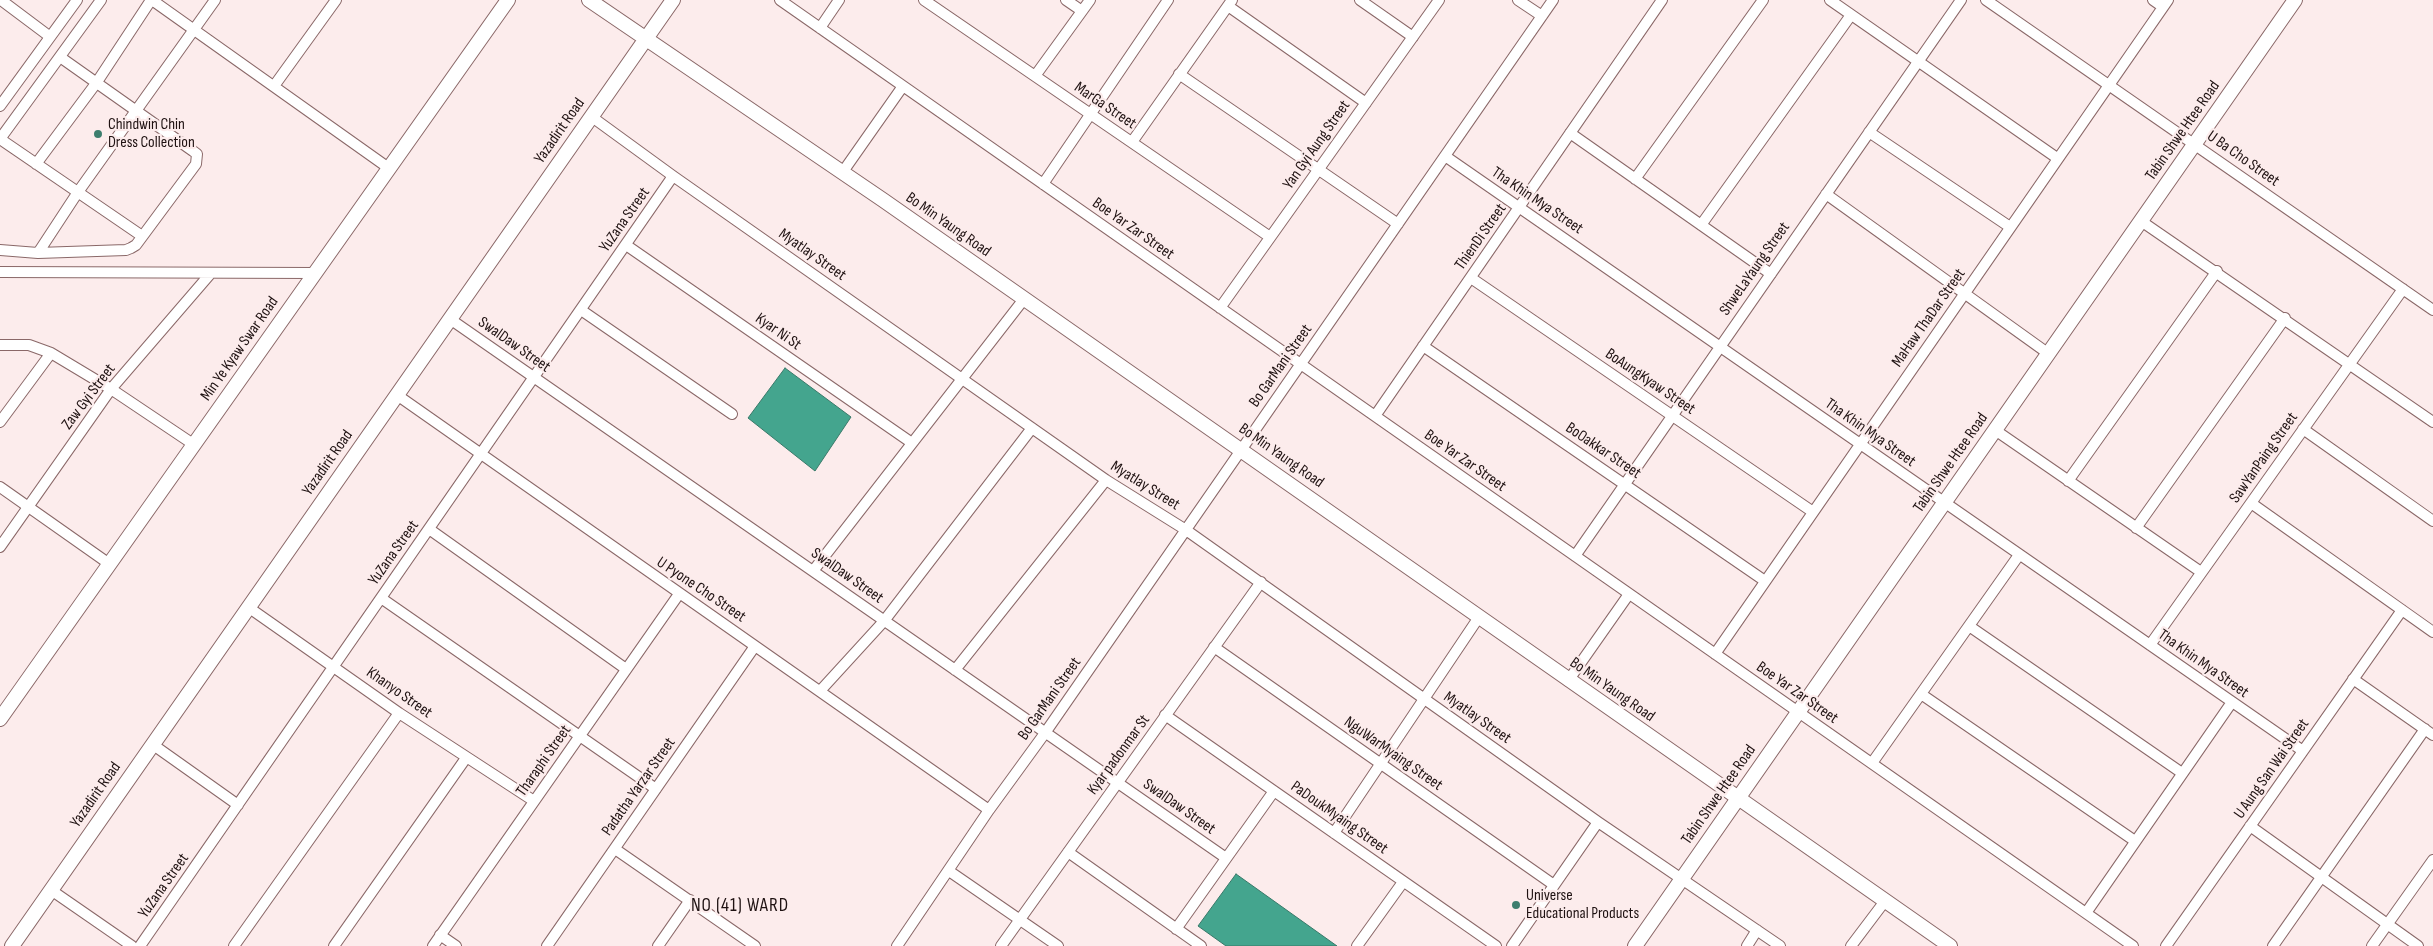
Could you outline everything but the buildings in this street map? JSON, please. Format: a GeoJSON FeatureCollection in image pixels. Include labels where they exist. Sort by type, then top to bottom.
{"type":"FeatureCollection","features":[{"type":"Feature","properties":{"kind":"street"},"geometry":{"type":"LineString","coordinates":[[1,0],[50,36]]}},
{"type":"Feature","properties":{"kind":"street"},"geometry":{"type":"LineString","coordinates":[[0,106],[77,0]]}},
{"type":"Feature","properties":{"kind":"street"},"geometry":{"type":"LineString","coordinates":[[101,0],[0,139],[142,236]]}},
{"type":"Feature","properties":{"kind":"street"},"geometry":{"type":"LineString","coordinates":[[36,164],[97,82],[152,0],[390,169]]}},
{"type":"Feature","properties":{"kind":"street"},"geometry":{"type":"LineString","coordinates":[[38,253],[78,192],[215,0]]}},
{"type":"Feature","properties":{"kind":"street"},"geometry":{"type":"LineString","coordinates":[[274,86],[336,0]]}},
{"type":"Feature","properties":{"kind":"street","name":"Min Ye Kyaw Swar Road"},"geometry":{"type":"LineString","coordinates":[[0,719],[108,563],[390,169],[508,0]]}},
{"type":"Feature","properties":{"kind":"street","name":"Bo Min Yaung Road"},"geometry":{"type":"LineString","coordinates":[[588,0],[1024,299],[1568,681],[1950,946]]}},
{"type":"Feature","properties":{"kind":"street","name":"Yazadirit Road"},"geometry":{"type":"LineString","coordinates":[[12,946],[592,117],[636,33],[673,0]]}},
{"type":"Feature","properties":{"kind":"street","name":"Boe Yar Zar Street"},"geometry":{"type":"LineString","coordinates":[[780,0],[2133,946]]}},
{"type":"Feature","properties":{"kind":"street"},"geometry":{"type":"LineString","coordinates":[[820,28],[839,0]]}},
{"type":"Feature","properties":{"kind":"street","name":"MarGa Street"},"geometry":{"type":"LineString","coordinates":[[924,0],[1270,237]]}},
{"type":"Feature","properties":{"kind":"street"},"geometry":{"type":"LineString","coordinates":[[1066,0],[1082,11]]}},
{"type":"Feature","properties":{"kind":"street"},"geometry":{"type":"LineString","coordinates":[[1035,76],[1090,0]]}},
{"type":"Feature","properties":{"kind":"street"},"geometry":{"type":"LineString","coordinates":[[1043,184],[1168,0]]}},
{"type":"Feature","properties":{"kind":"street"},"geometry":{"type":"LineString","coordinates":[[1360,0],[1413,37]]}},
{"type":"Feature","properties":{"kind":"street","name":"Yan Gyi Aung Street"},"geometry":{"type":"LineString","coordinates":[[1220,308],[1439,0]]}},
{"type":"Feature","properties":{"kind":"street"},"geometry":{"type":"LineString","coordinates":[[1518,0],[1542,16]]}},
{"type":"Feature","properties":{"kind":"street","name":"Bo GarMani Street"},"geometry":{"type":"LineString","coordinates":[[897,946],[989,810],[1045,733],[1553,0]]}},
{"type":"Feature","properties":{"kind":"street","name":"ThienDi Street"},"geometry":{"type":"LineString","coordinates":[[1375,416],[1662,0]]}},
{"type":"Feature","properties":{"kind":"street"},"geometry":{"type":"LineString","coordinates":[[1635,179],[1763,0]]}},
{"type":"Feature","properties":{"kind":"street"},"geometry":{"type":"LineString","coordinates":[[1830,0],[2057,158]]}},
{"type":"Feature","properties":{"kind":"street","name":"ShweLaYaung Street"},"geometry":{"type":"LineString","coordinates":[[1574,556],[1961,0]]}},
{"type":"Feature","properties":{"kind":"street","name":"U Ba Cho Street"},"geometry":{"type":"LineString","coordinates":[[1986,0],[2433,310]]}},
{"type":"Feature","properties":{"kind":"street"},"geometry":{"type":"LineString","coordinates":[[2153,0],[2165,4]]}},
{"type":"Feature","properties":{"kind":"street","name":"Tabin Shwe Htee Road"},"geometry":{"type":"LineString","coordinates":[[1635,946],[2295,0]]}},
{"type":"Feature","properties":{"kind":"street"},"geometry":{"type":"LineString","coordinates":[[1132,142],[1230,3],[1366,102]]}},
{"type":"Feature","properties":{"kind":"street","name":"MaHaw ThaDar Street"},"geometry":{"type":"LineString","coordinates":[[1715,654],[2165,4]]}},
{"type":"Feature","properties":{"kind":"street"},"geometry":{"type":"LineString","coordinates":[[1701,225],[1852,15]]}},
{"type":"Feature","properties":{"kind":"street"},"geometry":{"type":"LineString","coordinates":[[0,250],[38,253],[126,250],[136,245],[196,164],[197,157],[193,151],[60,57]]}},
{"type":"Feature","properties":{"kind":"street"},"geometry":{"type":"LineString","coordinates":[[1179,74],[1398,224]]}},
{"type":"Feature","properties":{"kind":"street"},"geometry":{"type":"LineString","coordinates":[[842,173],[903,86]]}},
{"type":"Feature","properties":{"kind":"street","name":"Myatlay Street"},"geometry":{"type":"LineString","coordinates":[[592,117],[1106,480],[1186,530],[1598,822],[1683,878]]}},
{"type":"Feature","properties":{"kind":"street"},"geometry":{"type":"LineString","coordinates":[[1869,132],[2010,227]]}},
{"type":"Feature","properties":{"kind":"street"},"geometry":{"type":"LineString","coordinates":[[1570,133],[1770,274]]}},
{"type":"Feature","properties":{"kind":"street","name":"Tha Khin Mya Street"},"geometry":{"type":"LineString","coordinates":[[1445,156],[2303,751]]}},
{"type":"Feature","properties":{"kind":"street","name":"YuZana Street"},"geometry":{"type":"LineString","coordinates":[[140,946],[673,176]]}},
{"type":"Feature","properties":{"kind":"street"},"geometry":{"type":"LineString","coordinates":[[1826,194],[2049,354]]}},
{"type":"Feature","properties":{"kind":"street"},"geometry":{"type":"LineString","coordinates":[[2141,221],[2350,363],[2433,422]]}},
{"type":"Feature","properties":{"kind":"street","name":"Kyar Ni St"},"geometry":{"type":"LineString","coordinates":[[626,244],[912,443]]}},
{"type":"Feature","properties":{"kind":"street"},"geometry":{"type":"LineString","coordinates":[[2068,481],[2216,271]]}},
{"type":"Feature","properties":{"kind":"street"},"geometry":{"type":"LineString","coordinates":[[0,272],[316,273]]}},
{"type":"Feature","properties":{"kind":"street","name":"Zaw Gyi Street"},"geometry":{"type":"LineString","coordinates":[[0,547],[111,389],[211,273]]}},
{"type":"Feature","properties":{"kind":"street","name":"BoAungKyaw Street"},"geometry":{"type":"LineString","coordinates":[[1470,278],[1813,512]]}},
{"type":"Feature","properties":{"kind":"street","name":"SawYanPaing Street"},"geometry":{"type":"LineString","coordinates":[[2150,645],[2403,289]]}},
{"type":"Feature","properties":{"kind":"street"},"geometry":{"type":"LineString","coordinates":[[813,571],[1024,299]]}},
{"type":"Feature","properties":{"kind":"street"},"geometry":{"type":"LineString","coordinates":[[581,310],[732,414]]}},
{"type":"Feature","properties":{"kind":"street","name":"SwalDaw Street"},"geometry":{"type":"LineString","coordinates":[[450,318],[1226,858]]}},
{"type":"Feature","properties":{"kind":"street"},"geometry":{"type":"LineString","coordinates":[[2136,528],[2284,318]]}},
{"type":"Feature","properties":{"kind":"street"},"geometry":{"type":"LineString","coordinates":[[0,344],[29,345],[50,353],[111,389],[193,444]]}},
{"type":"Feature","properties":{"kind":"street","name":"BoOakkar Street"},"geometry":{"type":"LineString","coordinates":[[1423,346],[1765,581]]}},
{"type":"Feature","properties":{"kind":"street"},"geometry":{"type":"LineString","coordinates":[[0,422],[50,353]]}},
{"type":"Feature","properties":{"kind":"street","name":"U Pyone Cho Street"},"geometry":{"type":"LineString","coordinates":[[397,395],[989,810]]}},
{"type":"Feature","properties":{"kind":"street"},"geometry":{"type":"LineString","coordinates":[[820,691],[884,620],[1032,428]]}},
{"type":"Feature","properties":{"kind":"street"},"geometry":{"type":"LineString","coordinates":[[2303,429],[2433,521]]}},
{"type":"Feature","properties":{"kind":"street"},"geometry":{"type":"LineString","coordinates":[[1995,430],[2201,572]]}},
{"type":"Feature","properties":{"kind":"street"},"geometry":{"type":"LineString","coordinates":[[955,670],[1106,480]]}},
{"type":"Feature","properties":{"kind":"street"},"geometry":{"type":"LineString","coordinates":[[0,486],[108,563]]}},
{"type":"Feature","properties":{"kind":"street"},"geometry":{"type":"LineString","coordinates":[[2251,503],[2433,632]]}},
{"type":"Feature","properties":{"kind":"street"},"geometry":{"type":"LineString","coordinates":[[429,529],[626,669]]}},
{"type":"Feature","properties":{"kind":"street"},"geometry":{"type":"LineString","coordinates":[[1872,763],[2019,555]]}},
{"type":"Feature","properties":{"kind":"street","name":"Kyar padonmar St"},"geometry":{"type":"LineString","coordinates":[[1001,946],[1261,582]]}},
{"type":"Feature","properties":{"kind":"street","name":"Tharaphi Street"},"geometry":{"type":"LineString","coordinates":[[432,946],[679,594]]}},
{"type":"Feature","properties":{"kind":"street"},"geometry":{"type":"LineString","coordinates":[[1568,681],[1629,594]]}},
{"type":"Feature","properties":{"kind":"street"},"geometry":{"type":"LineString","coordinates":[[381,598],[656,788]]}},
{"type":"Feature","properties":{"kind":"street","name":"Khanyo Street"},"geometry":{"type":"LineString","coordinates":[[248,607],[399,713],[534,801]]}},
{"type":"Feature","properties":{"kind":"street","name":"U Aung San Wai Street"},"geometry":{"type":"LineString","coordinates":[[2166,946],[2402,610]]}},
{"type":"Feature","properties":{"kind":"street"},"geometry":{"type":"LineString","coordinates":[[1334,833],[1479,617]]}},
{"type":"Feature","properties":{"kind":"street"},"geometry":{"type":"LineString","coordinates":[[1969,626],[2182,773]]}},
{"type":"Feature","properties":{"kind":"street","name":"Padatha Yarzar Street"},"geometry":{"type":"LineString","coordinates":[[547,946],[755,646]]}},
{"type":"Feature","properties":{"kind":"street","name":"NguWarMyaing Street"},"geometry":{"type":"LineString","coordinates":[[1214,647],[1554,885]]}},
{"type":"Feature","properties":{"kind":"street"},"geometry":{"type":"LineString","coordinates":[[2273,946],[2321,876],[2429,732],[2354,679]]}},
{"type":"Feature","properties":{"kind":"street"},"geometry":{"type":"LineString","coordinates":[[1921,694],[2135,842]]}},
{"type":"Feature","properties":{"kind":"street"},"geometry":{"type":"LineString","coordinates":[[2086,913],[2232,702]]}},
{"type":"Feature","properties":{"kind":"street"},"geometry":{"type":"LineString","coordinates":[[234,946],[399,713]]}},
{"type":"Feature","properties":{"kind":"street","name":"PaDoukMyaing Street"},"geometry":{"type":"LineString","coordinates":[[1165,715],[1496,946]]}},
{"type":"Feature","properties":{"kind":"street"},"geometry":{"type":"LineString","coordinates":[[152,744],[238,805]]}},
{"type":"Feature","properties":{"kind":"street"},"geometry":{"type":"LineString","coordinates":[[334,946],[466,758]]}},
{"type":"Feature","properties":{"kind":"street"},"geometry":{"type":"LineString","coordinates":[[1176,928],[1274,791]]}},
{"type":"Feature","properties":{"kind":"street"},"geometry":{"type":"LineString","coordinates":[[1512,946],[1598,822]]}},
{"type":"Feature","properties":{"kind":"street"},"geometry":{"type":"LineString","coordinates":[[2250,826],[2418,946]]}},
{"type":"Feature","properties":{"kind":"street"},"geometry":{"type":"LineString","coordinates":[[615,848],[756,946]]}},
{"type":"Feature","properties":{"kind":"street"},"geometry":{"type":"LineString","coordinates":[[1068,852],[1201,946]]}},
{"type":"Feature","properties":{"kind":"street"},"geometry":{"type":"LineString","coordinates":[[2372,946],[2433,860]]}},
{"type":"Feature","properties":{"kind":"street"},"geometry":{"type":"LineString","coordinates":[[949,871],[1058,946]]}},
{"type":"Feature","properties":{"kind":"street"},"geometry":{"type":"LineString","coordinates":[[1683,878],[1780,946]]}},
{"type":"Feature","properties":{"kind":"street"},"geometry":{"type":"LineString","coordinates":[[1357,946],[1403,882]]}},
{"type":"Feature","properties":{"kind":"street"},"geometry":{"type":"LineString","coordinates":[[50,890],[132,946]]}},
{"type":"Feature","properties":{"kind":"street"},"geometry":{"type":"LineString","coordinates":[[658,946],[690,900]]}},
{"type":"Feature","properties":{"kind":"street"},"geometry":{"type":"LineString","coordinates":[[1851,946],[1885,901]]}},
{"type":"Feature","properties":{"kind":"street"},"geometry":{"type":"LineString","coordinates":[[1747,946],[1757,930]]}},
{"type":"Feature","properties":{"kind":"street"},"geometry":{"type":"LineString","coordinates":[[440,935],[456,946]]}},
{"type":"Feature","properties":{"kind":"shaded area"},"geometry":{"type":"Polygon","coordinates":[[[785,368],[851,417],[815,471],[748,418],[785,368]]]}},
{"type":"Feature","properties":{"kind":"shaded area"},"geometry":{"type":"Polygon","coordinates":[[[1236,874],[1337,946],[1226,946],[1198,926],[1236,874]]]}},
{"type":"Feature","properties":{"kind":"place","name":"Chindwin Chin Dress Collection"},"geometry":{"type":"Point","coordinates":[98,134]}},
{"type":"Feature","properties":{"kind":"place","name":"Universe Educational Products"},"geometry":{"type":"Point","coordinates":[1516,905]}},
{"type":"Feature","properties":{"kind":"district","name":"NO (41) WARD"},"geometry":{"type":"Point","coordinates":[740,906]}}]}
